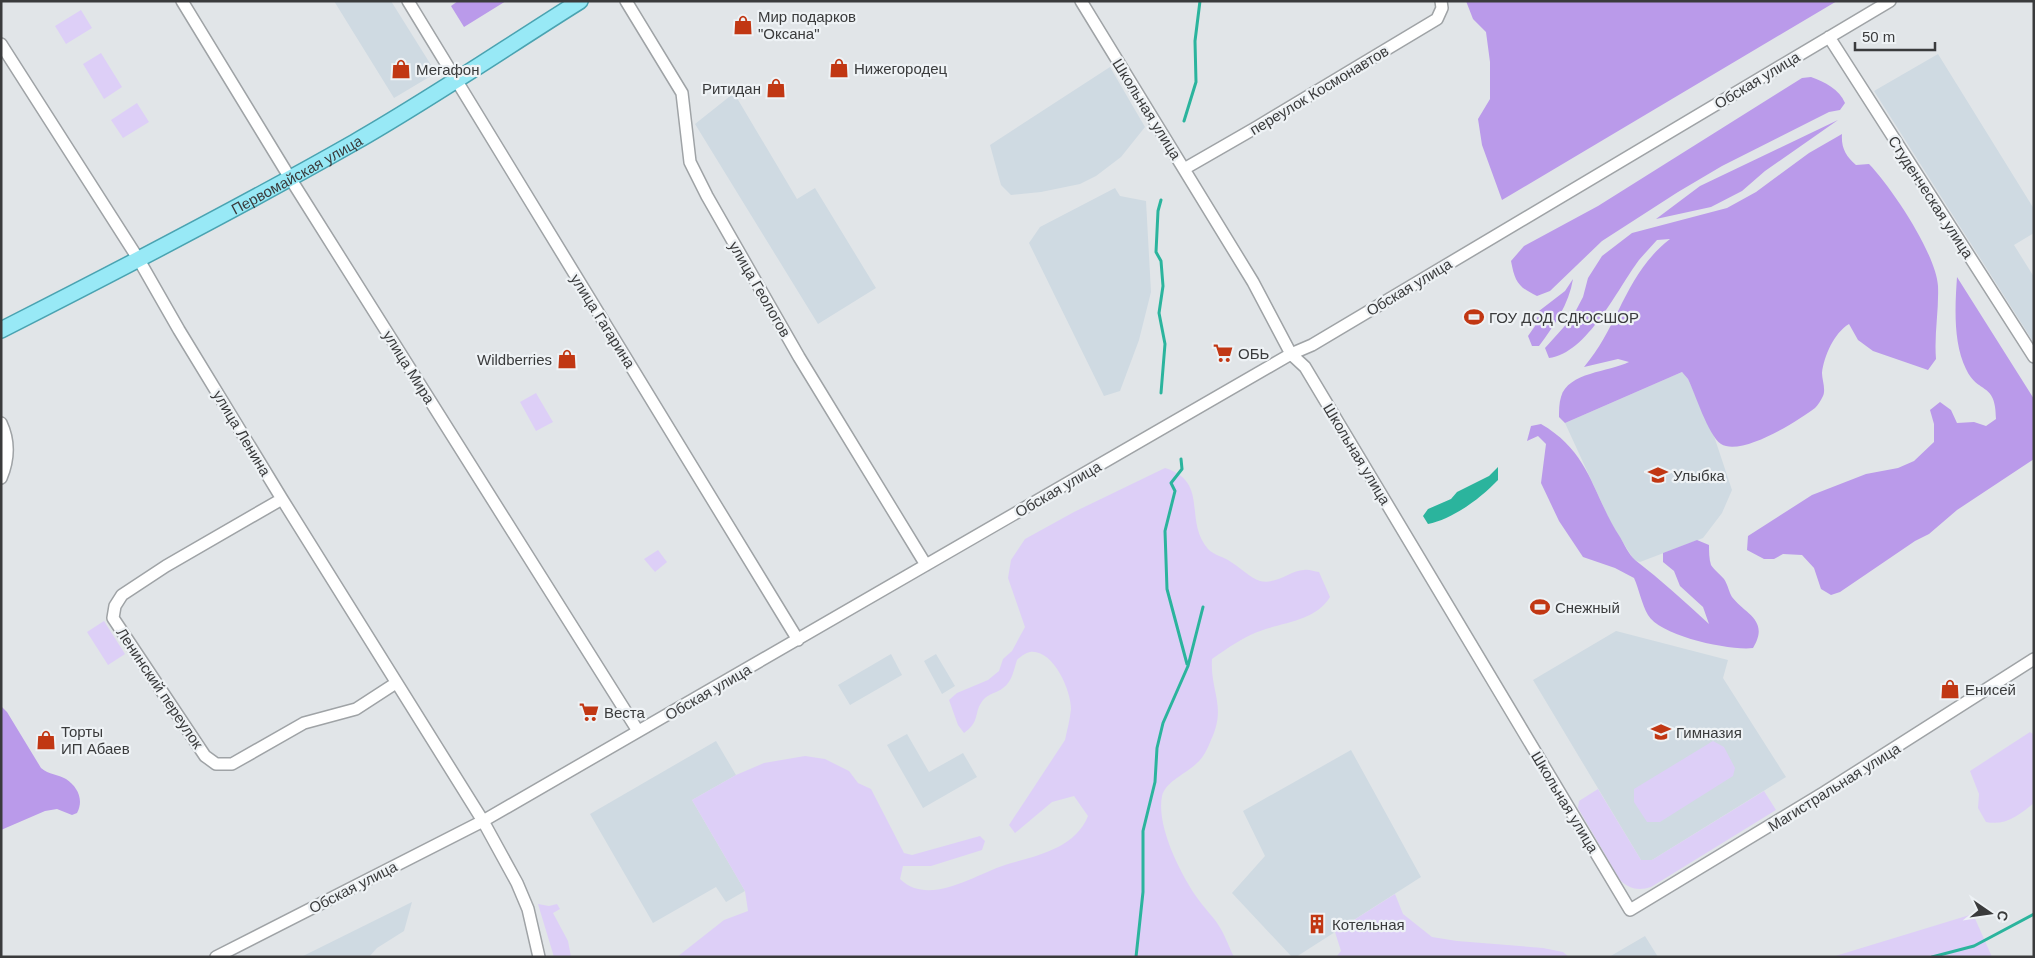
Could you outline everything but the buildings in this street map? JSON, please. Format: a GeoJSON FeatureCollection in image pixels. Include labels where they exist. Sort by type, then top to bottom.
{"type":"FeatureCollection","features":[{"type":"Feature","properties":{"kind":"main road","name":"Первомайская улица"},"geometry":{"type":"LineString","coordinates":[[1,330],[139,260],[355,142],[456,81],[580,1]]}},
{"type":"Feature","properties":{"kind":"street","name":"улица Мира"},"geometry":{"type":"LineString","coordinates":[[182,1],[290,178],[638,731]]}},
{"type":"Feature","properties":{"kind":"street","name":"улица Гагарина"},"geometry":{"type":"LineString","coordinates":[[408,1],[798,640]]}},
{"type":"Feature","properties":{"kind":"street","name":"улица Геологов"},"geometry":{"type":"LineString","coordinates":[[626,1],[682,93],[690,162],[707,196],[780,324],[926,565]]}},
{"type":"Feature","properties":{"kind":"street","name":"Школьная улица"},"geometry":{"type":"LineString","coordinates":[[1081,1],[1252,282],[1291,354],[1305,367],[1630,910]]}},
{"type":"Feature","properties":{"kind":"street","name":"переулок Космонавтов"},"geometry":{"type":"LineString","coordinates":[[1184,169],[1437,19],[1442,8],[1441,1]]}},
{"type":"Feature","properties":{"kind":"street","name":"Обская улица"},"geometry":{"type":"LineString","coordinates":[[216,957],[483,821],[1291,354],[1312,345],[1890,1]]}},
{"type":"Feature","properties":{"kind":"street","name":"Студенческая улица"},"geometry":{"type":"LineString","coordinates":[[1829,37],[2034,357]]}},
{"type":"Feature","properties":{"kind":"street","name":"улица Ленина"},"geometry":{"type":"LineString","coordinates":[[1,44],[139,260],[179,330],[282,499],[483,821],[517,883],[528,909],[539,957]]}},
{"type":"Feature","properties":{"kind":"street"},"geometry":{"type":"LineString","coordinates":[[1,423],[6,436],[8,459],[1,478]]}},
{"type":"Feature","properties":{"kind":"street","name":"Ленинский переулок"},"geometry":{"type":"LineString","coordinates":[[282,499],[166,566],[122,595],[115,606],[113,618],[205,756],[216,764],[232,764],[304,723],[356,708],[396,682]]}},
{"type":"Feature","properties":{"kind":"street","name":"Магистральная улица"},"geometry":{"type":"LineString","coordinates":[[1630,910],[1825,792],[2034,659]]}},
{"type":"Feature","properties":{"kind":"shaded area"},"geometry":{"type":"Polygon","coordinates":[[[334,1],[391,1],[436,73],[394,98],[334,1]]]}},
{"type":"Feature","properties":{"kind":"shaded area"},"geometry":{"type":"Polygon","coordinates":[[[458,1],[506,1],[464,27],[451,6],[458,1]]]}},
{"type":"Feature","properties":{"kind":"shaded area"},"geometry":{"type":"Polygon","coordinates":[[[1466,1],[1837,1],[1502,200],[1482,145],[1478,119],[1490,99],[1490,62],[1486,32],[1473,19],[1466,1]]]}},
{"type":"Feature","properties":{"kind":"shaded area"},"geometry":{"type":"Polygon","coordinates":[[[81,10],[92,28],[66,44],[55,26],[81,10]]]}},
{"type":"Feature","properties":{"kind":"shaded area"},"geometry":{"type":"Polygon","coordinates":[[[101,53],[122,87],[104,99],[83,64],[101,53]]]}},
{"type":"Feature","properties":{"kind":"shaded area"},"geometry":{"type":"Polygon","coordinates":[[[1938,54],[2034,209],[2034,233],[2014,245],[2034,277],[2034,343],[1874,91],[1938,54]]]}},
{"type":"Feature","properties":{"kind":"shaded area"},"geometry":{"type":"Polygon","coordinates":[[[1110,67],[1145,127],[1121,157],[1096,176],[1080,184],[1041,192],[1011,195],[1001,185],[990,145],[1110,67]]]}},
{"type":"Feature","properties":{"kind":"shaded area"},"geometry":{"type":"Polygon","coordinates":[[[1811,77],[1826,84],[1839,94],[1845,103],[1840,110],[1829,112],[1722,166],[1678,192],[1602,241],[1550,291],[1537,296],[1525,290],[1518,283],[1511,261],[1524,246],[1598,206],[1802,78],[1811,77]]]}},
{"type":"Feature","properties":{"kind":"shaded area"},"geometry":{"type":"Polygon","coordinates":[[[734,93],[797,199],[815,188],[876,288],[818,324],[695,124],[734,93]]]}},
{"type":"Feature","properties":{"kind":"shaded area"},"geometry":{"type":"Polygon","coordinates":[[[137,103],[149,122],[123,138],[111,120],[137,103]]]}},
{"type":"Feature","properties":{"kind":"shaded area"},"geometry":{"type":"Polygon","coordinates":[[[1838,120],[1765,171],[1742,191],[1711,207],[1656,219],[1700,186],[1838,120]]]}},
{"type":"Feature","properties":{"kind":"shaded area"},"geometry":{"type":"Polygon","coordinates":[[[1842,134],[1843,148],[1849,158],[1856,165],[1869,164],[1878,175],[1911,222],[1930,257],[1938,286],[1938,295],[1936,359],[1928,370],[1873,351],[1858,340],[1849,324],[1834,339],[1827,352],[1822,373],[1824,393],[1815,408],[1783,429],[1755,442],[1730,447],[1721,444],[1711,432],[1688,379],[1682,372],[1565,423],[1559,417],[1560,399],[1565,389],[1572,382],[1590,374],[1629,362],[1618,359],[1584,367],[1606,334],[1642,268],[1670,239],[1657,240],[1641,257],[1589,333],[1563,354],[1549,358],[1545,348],[1572,318],[1583,297],[1588,278],[1602,256],[1632,233],[1727,208],[1756,192],[1809,153],[1842,134]]]}},
{"type":"Feature","properties":{"kind":"shaded area"},"geometry":{"type":"Polygon","coordinates":[[[1115,188],[1120,196],[1146,201],[1151,292],[1139,340],[1120,391],[1104,396],[1029,243],[1040,227],[1115,188]]]}},
{"type":"Feature","properties":{"kind":"shaded area"},"geometry":{"type":"Polygon","coordinates":[[[1957,277],[2034,399],[2034,459],[1957,510],[1929,534],[1915,541],[1840,592],[1831,595],[1821,589],[1814,568],[1802,555],[1783,554],[1774,559],[1764,559],[1747,550],[1748,536],[1812,495],[1866,474],[1898,468],[1914,461],[1934,442],[1934,424],[1930,410],[1940,402],[1951,410],[1957,423],[1974,422],[1986,426],[1996,419],[1995,407],[1990,393],[1971,377],[1962,359],[1956,324],[1957,277]]]}},
{"type":"Feature","properties":{"kind":"shaded area"},"geometry":{"type":"Polygon","coordinates":[[[1573,279],[1568,297],[1555,323],[1539,346],[1532,346],[1528,336],[1535,326],[1539,311],[1565,291],[1573,279]]]}},
{"type":"Feature","properties":{"kind":"shaded area","name":"Улыбка"},"geometry":{"type":"Polygon","coordinates":[[[1682,372],[1688,379],[1714,436],[1732,490],[1722,513],[1703,538],[1640,562],[1634,560],[1611,523],[1565,423],[1682,372]]]}},
{"type":"Feature","properties":{"kind":"shaded area"},"geometry":{"type":"Polygon","coordinates":[[[536,393],[553,422],[536,431],[520,402],[536,393]]]}},
{"type":"Feature","properties":{"kind":"shaded area"},"geometry":{"type":"Polygon","coordinates":[[[1541,424],[1558,435],[1581,461],[1611,521],[1633,558],[1709,624],[1703,607],[1680,586],[1674,571],[1663,562],[1663,553],[1697,540],[1709,545],[1711,565],[1724,579],[1732,597],[1754,618],[1757,624],[1758,638],[1753,648],[1713,644],[1666,629],[1655,623],[1648,615],[1634,578],[1615,568],[1583,557],[1559,521],[1541,483],[1546,444],[1538,436],[1527,441],[1531,426],[1541,424]]]}},
{"type":"Feature","properties":{"kind":"shaded area"},"geometry":{"type":"Polygon","coordinates":[[[1498,467],[1498,480],[1483,494],[1457,513],[1428,524],[1423,516],[1428,509],[1451,499],[1457,492],[1489,476],[1498,467]]]}},
{"type":"Feature","properties":{"kind":"shaded area"},"geometry":{"type":"Polygon","coordinates":[[[1165,468],[1179,474],[1187,482],[1192,492],[1197,526],[1201,538],[1210,551],[1228,560],[1260,581],[1272,581],[1299,571],[1319,572],[1330,597],[1317,611],[1300,619],[1249,636],[1212,659],[1213,681],[1218,708],[1216,728],[1205,753],[1193,767],[1168,786],[1162,796],[1163,821],[1171,850],[1184,877],[1221,930],[1234,957],[677,957],[724,920],[748,911],[745,891],[692,800],[736,775],[764,763],[805,756],[825,759],[849,771],[858,783],[871,789],[904,853],[912,855],[980,836],[985,841],[982,850],[931,866],[903,866],[900,879],[912,887],[924,890],[938,890],[952,886],[1005,865],[1053,850],[1074,836],[1088,816],[1074,796],[1052,802],[1015,833],[1009,825],[1065,740],[1071,713],[1070,701],[1064,682],[1053,664],[1046,657],[1038,653],[1030,652],[1021,656],[1017,660],[1009,682],[1001,690],[983,700],[973,725],[964,733],[958,725],[949,700],[957,693],[988,680],[999,671],[1003,659],[1012,651],[1025,627],[1008,578],[1011,560],[1025,539],[1074,512],[1165,468]]]}},
{"type":"Feature","properties":{"kind":"shaded area"},"geometry":{"type":"Polygon","coordinates":[[[658,550],[667,562],[655,572],[644,559],[658,550]]]}},
{"type":"Feature","properties":{"kind":"shaded area"},"geometry":{"type":"Polygon","coordinates":[[[104,621],[125,654],[108,665],[87,632],[104,621]]]}},
{"type":"Feature","properties":{"kind":"shaded area","name":"Гимназия"},"geometry":{"type":"Polygon","coordinates":[[[1616,631],[1728,660],[1723,678],[1786,777],[1652,860],[1641,860],[1533,680],[1616,631]]]}},
{"type":"Feature","properties":{"kind":"shaded area"},"geometry":{"type":"Polygon","coordinates":[[[891,654],[902,675],[850,705],[838,685],[891,654]]]}},
{"type":"Feature","properties":{"kind":"shaded area"},"geometry":{"type":"Polygon","coordinates":[[[936,654],[955,686],[942,694],[924,661],[936,654]]]}},
{"type":"Feature","properties":{"kind":"shaded area"},"geometry":{"type":"Polygon","coordinates":[[[1,706],[7,712],[41,768],[66,779],[77,790],[80,803],[77,813],[72,815],[57,809],[45,811],[1,830],[1,706]]]}},
{"type":"Feature","properties":{"kind":"shaded area"},"geometry":{"type":"Polygon","coordinates":[[[2030,732],[2034,735],[2034,803],[2012,819],[1993,823],[1986,822],[1978,808],[1979,794],[1970,771],[2030,732]]]}},
{"type":"Feature","properties":{"kind":"shaded area"},"geometry":{"type":"Polygon","coordinates":[[[907,734],[929,772],[963,753],[977,777],[923,808],[887,745],[907,734]]]}},
{"type":"Feature","properties":{"kind":"shaded area"},"geometry":{"type":"Polygon","coordinates":[[[716,741],[736,775],[692,800],[745,891],[726,902],[716,887],[653,923],[590,814],[716,741]]]}},
{"type":"Feature","properties":{"kind":"shaded area"},"geometry":{"type":"Polygon","coordinates":[[[1713,741],[1724,747],[1735,768],[1733,776],[1660,822],[1647,822],[1634,802],[1634,789],[1713,741]]]}},
{"type":"Feature","properties":{"kind":"shaded area"},"geometry":{"type":"Polygon","coordinates":[[[1351,750],[1421,877],[1296,957],[1292,957],[1232,893],[1265,856],[1243,811],[1351,750]]]}},
{"type":"Feature","properties":{"kind":"shaded area"},"geometry":{"type":"Polygon","coordinates":[[[1598,789],[1641,860],[1652,860],[1764,791],[1776,810],[1651,887],[1638,889],[1620,880],[1578,808],[1579,801],[1598,789]]]}},
{"type":"Feature","properties":{"kind":"shaded area"},"geometry":{"type":"Polygon","coordinates":[[[1395,894],[1403,914],[1432,937],[1457,941],[1543,948],[1563,952],[1569,957],[1336,957],[1341,951],[1335,932],[1395,894]]]}},
{"type":"Feature","properties":{"kind":"shaded area"},"geometry":{"type":"Polygon","coordinates":[[[412,902],[404,931],[377,948],[369,957],[301,957],[412,902]]]}},
{"type":"Feature","properties":{"kind":"shaded area"},"geometry":{"type":"Polygon","coordinates":[[[538,904],[549,906],[557,904],[560,909],[553,913],[568,941],[571,957],[554,957],[538,904]]]}},
{"type":"Feature","properties":{"kind":"shaded area"},"geometry":{"type":"Polygon","coordinates":[[[1973,914],[1992,957],[1832,957],[1973,914]]]}},
{"type":"Feature","properties":{"kind":"shaded area"},"geometry":{"type":"Polygon","coordinates":[[[1645,936],[1658,957],[1609,957],[1645,936]]]}},
{"type":"Feature","properties":{"kind":"waterway"},"geometry":{"type":"LineString","coordinates":[[1184,121],[1196,82],[1195,41],[1200,1]]}},
{"type":"Feature","properties":{"kind":"waterway"},"geometry":{"type":"LineString","coordinates":[[1161,200],[1158,211],[1156,252],[1161,261],[1163,286],[1159,313],[1165,344],[1161,393]]}},
{"type":"Feature","properties":{"kind":"waterway"},"geometry":{"type":"LineString","coordinates":[[1181,459],[1182,469],[1171,483],[1175,491],[1165,531],[1167,589],[1187,664]]}},
{"type":"Feature","properties":{"kind":"waterway"},"geometry":{"type":"LineString","coordinates":[[1136,957],[1143,892],[1143,831],[1155,782],[1157,748],[1163,723],[1188,666],[1203,607]]}},
{"type":"Feature","properties":{"kind":"waterway"},"geometry":{"type":"LineString","coordinates":[[1932,957],[1974,946],[2034,914]]}},
{"type":"Feature","properties":{"kind":"place","name":"Мир подарков \"Оксана\""},"geometry":{"type":"Point","coordinates":[743,25]}},
{"type":"Feature","properties":{"kind":"place","name":"Нижегородец"},"geometry":{"type":"Point","coordinates":[839,68]}},
{"type":"Feature","properties":{"kind":"place","name":"Мегафон"},"geometry":{"type":"Point","coordinates":[401,69]}},
{"type":"Feature","properties":{"kind":"place","name":"Ритидан"},"geometry":{"type":"Point","coordinates":[776,88]}},
{"type":"Feature","properties":{"kind":"place","name":"ГОУ ДОД СДЮСШОР"},"geometry":{"type":"Point","coordinates":[1474,317]}},
{"type":"Feature","properties":{"kind":"place","name":"ОБЬ"},"geometry":{"type":"Point","coordinates":[1223,353]}},
{"type":"Feature","properties":{"kind":"place","name":"Wildberries"},"geometry":{"type":"Point","coordinates":[567,359]}},
{"type":"Feature","properties":{"kind":"place","name":"Улыбка"},"geometry":{"type":"Point","coordinates":[1658,475]}},
{"type":"Feature","properties":{"kind":"place","name":"Снежный"},"geometry":{"type":"Point","coordinates":[1540,607]}},
{"type":"Feature","properties":{"kind":"place","name":"Енисей"},"geometry":{"type":"Point","coordinates":[1950,689]}},
{"type":"Feature","properties":{"kind":"place","name":"Веста"},"geometry":{"type":"Point","coordinates":[589,712]}},
{"type":"Feature","properties":{"kind":"place","name":"Гимназия"},"geometry":{"type":"Point","coordinates":[1661,732]}},
{"type":"Feature","properties":{"kind":"place","name":"Торты ИП Абаев"},"geometry":{"type":"Point","coordinates":[46,740]}},
{"type":"Feature","properties":{"kind":"place","name":"Котельная"},"geometry":{"type":"Point","coordinates":[1317,924]}}]}
